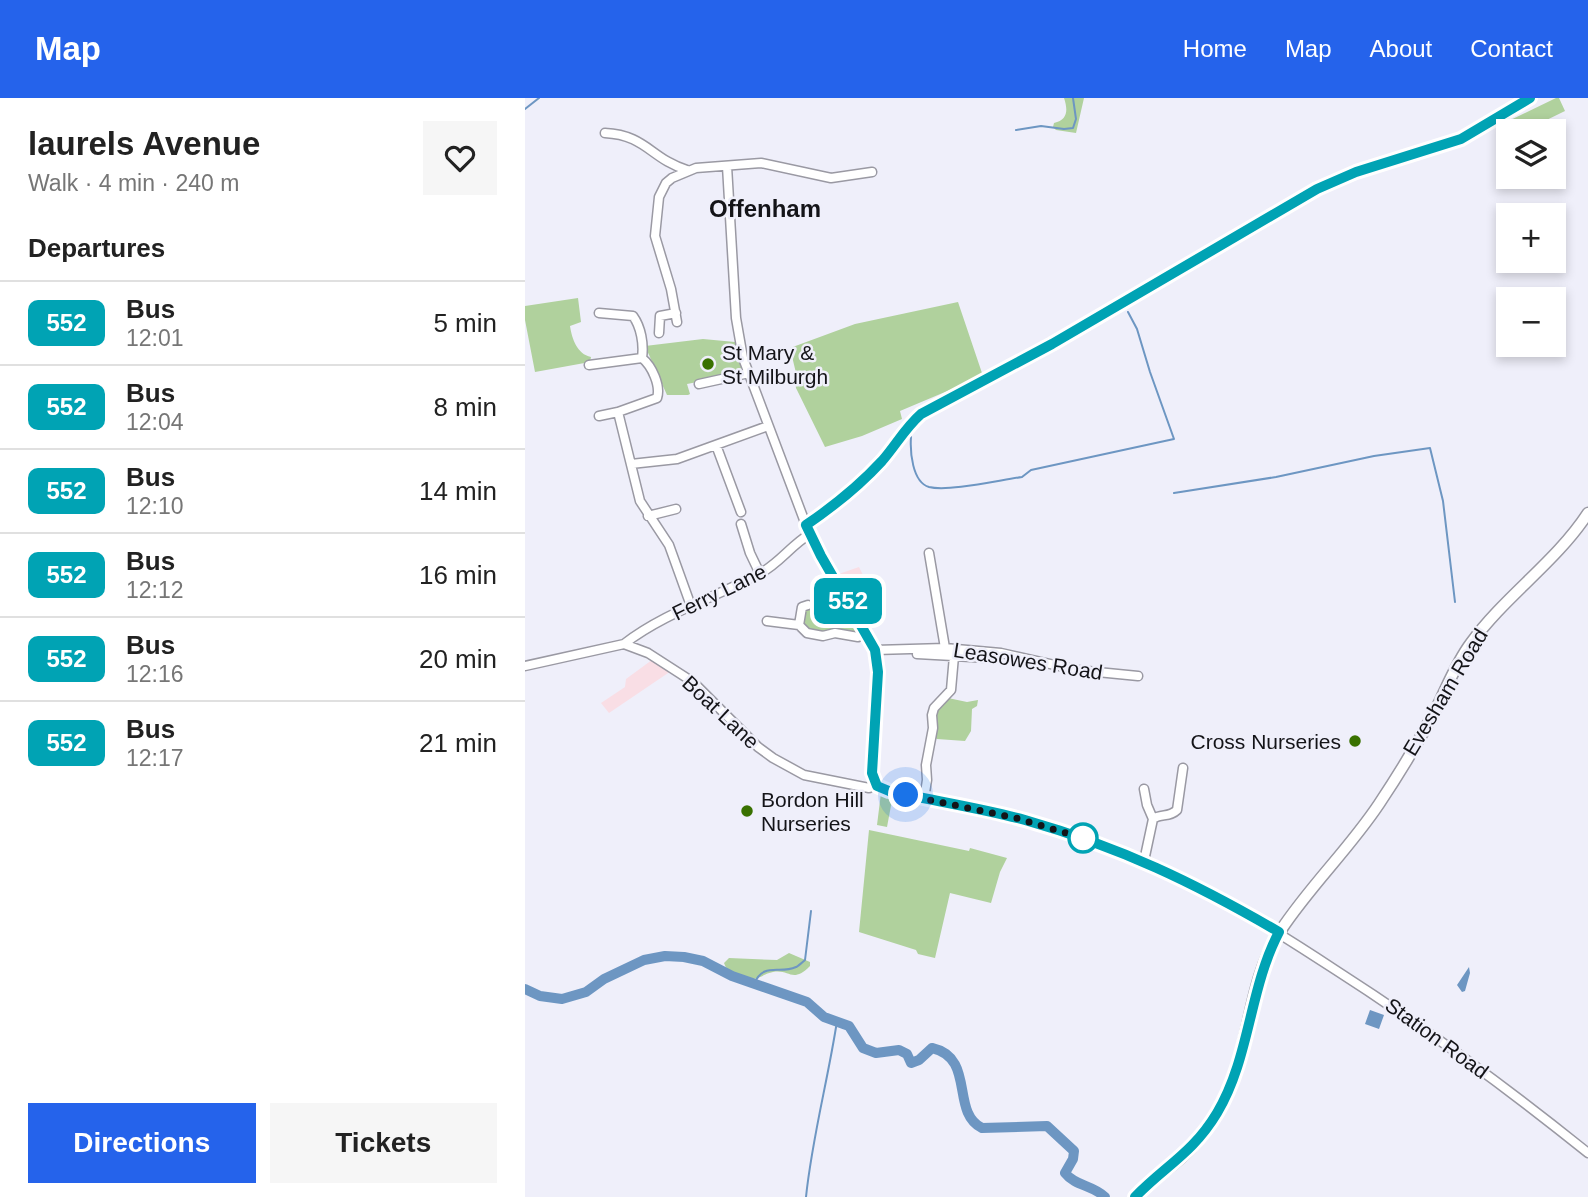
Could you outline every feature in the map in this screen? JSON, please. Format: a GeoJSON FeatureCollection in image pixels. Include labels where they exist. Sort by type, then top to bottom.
{"type":"FeatureCollection","features":[{"type":"Feature","properties":{"kind":"main road","name":"Evesham Road"},"geometry":{"type":"LineString","coordinates":[[1279,932],[1380,803],[1435,710],[1469,645],[1571,536],[1588,513]]}},
{"type":"Feature","properties":{"kind":"main road"},"geometry":{"type":"LineString","coordinates":[[1135,1197],[1188,1151],[1218,1111],[1235,1073],[1254,998],[1266,960],[1279,932]]}},
{"type":"Feature","properties":{"kind":"street"},"geometry":{"type":"LineString","coordinates":[[806,525],[856,487],[881,461],[906,427],[921,414],[1052,344],[1317,189],[1356,172],[1461,139],[1529,98]]}},
{"type":"Feature","properties":{"kind":"street"},"geometry":{"type":"LineString","coordinates":[[605,133],[632,137],[670,165],[687,170],[761,163],[831,178],[872,172]]}},
{"type":"Feature","properties":{"kind":"street"},"geometry":{"type":"LineString","coordinates":[[670,165],[672,178]]}},
{"type":"Feature","properties":{"kind":"street"},"geometry":{"type":"LineString","coordinates":[[727,166],[737,330],[743,358],[810,534],[875,650],[878,672],[871,757],[874,783]]}},
{"type":"Feature","properties":{"kind":"street"},"geometry":{"type":"LineString","coordinates":[[659,333],[660,316],[677,318],[655,236],[659,197],[666,183],[687,170]]}},
{"type":"Feature","properties":{"kind":"street"},"geometry":{"type":"LineString","coordinates":[[599,313],[633,316],[642,342],[642,358],[658,385],[658,395],[650,402],[599,416]]}},
{"type":"Feature","properties":{"kind":"street"},"geometry":{"type":"LineString","coordinates":[[589,365],[642,358]]}},
{"type":"Feature","properties":{"kind":"street"},"geometry":{"type":"LineString","coordinates":[[699,384],[725,383],[749,373]]}},
{"type":"Feature","properties":{"kind":"street"},"geometry":{"type":"LineString","coordinates":[[618,412],[641,501],[648,516],[669,545],[691,606]]}},
{"type":"Feature","properties":{"kind":"street"},"geometry":{"type":"LineString","coordinates":[[631,464],[688,456],[768,426]]}},
{"type":"Feature","properties":{"kind":"street"},"geometry":{"type":"LineString","coordinates":[[716,445],[741,512]]}},
{"type":"Feature","properties":{"kind":"street"},"geometry":{"type":"LineString","coordinates":[[648,516],[675,509]]}},
{"type":"Feature","properties":{"kind":"street"},"geometry":{"type":"LineString","coordinates":[[741,524],[760,574]]}},
{"type":"Feature","properties":{"kind":"street","name":"Ferry Lane"},"geometry":{"type":"LineString","coordinates":[[624,644],[649,626],[760,574],[810,534]]}},
{"type":"Feature","properties":{"kind":"street"},"geometry":{"type":"LineString","coordinates":[[929,553],[945,648]]}},
{"type":"Feature","properties":{"kind":"street"},"geometry":{"type":"LineString","coordinates":[[799,625],[802,606]]}},
{"type":"Feature","properties":{"kind":"street"},"geometry":{"type":"LineString","coordinates":[[767,621],[780,626],[799,625],[807,633],[823,636],[835,633],[858,637],[866,633]]}},
{"type":"Feature","properties":{"kind":"street"},"geometry":{"type":"LineString","coordinates":[[525,666],[624,644]]}},
{"type":"Feature","properties":{"kind":"street","name":"Boat Lane"},"geometry":{"type":"LineString","coordinates":[[624,644],[648,653],[693,682],[758,747],[804,775],[869,788],[874,783]]}},
{"type":"Feature","properties":{"kind":"street","name":"Leasowes Road"},"geometry":{"type":"LineString","coordinates":[[875,650],[945,648],[1001,653],[1077,670],[1138,676]]}},
{"type":"Feature","properties":{"kind":"street"},"geometry":{"type":"LineString","coordinates":[[917,653],[989,658]]}},
{"type":"Feature","properties":{"kind":"street"},"geometry":{"type":"LineString","coordinates":[[924,799],[932,715],[934,708],[951,690],[954,656]]}},
{"type":"Feature","properties":{"kind":"street"},"geometry":{"type":"LineString","coordinates":[[1153,818],[1172,815],[1177,810],[1183,768]]}},
{"type":"Feature","properties":{"kind":"street","name":"Station Road"},"geometry":{"type":"LineString","coordinates":[[874,783],[884,790],[1027,821],[1103,845],[1144,861],[1225,900],[1279,932],[1447,1044],[1588,1153]]}},
{"type":"Feature","properties":{"kind":"street"},"geometry":{"type":"LineString","coordinates":[[1144,789],[1145,800],[1153,818],[1144,861]]}},
{"type":"Feature","properties":{"kind":"shaded area"},"geometry":{"type":"Polygon","coordinates":[[[859,567],[864,577],[842,590],[833,576],[859,567]]]}},
{"type":"Feature","properties":{"kind":"shaded area"},"geometry":{"type":"Polygon","coordinates":[[[656,657],[674,669],[609,713],[601,703],[625,687],[626,679],[656,657]]]}},
{"type":"Feature","properties":{"kind":"green space"},"geometry":{"type":"Polygon","coordinates":[[[1064,98],[1084,98],[1076,133],[1056,130],[1053,127],[1054,123],[1062,120],[1066,114],[1064,98]]]}},
{"type":"Feature","properties":{"kind":"green space"},"geometry":{"type":"Polygon","coordinates":[[[1556,98],[1559,98],[1565,111],[1549,119],[1513,119],[1556,98]]]}},
{"type":"Feature","properties":{"kind":"green space"},"geometry":{"type":"Polygon","coordinates":[[[578,298],[581,322],[570,326],[574,341],[582,353],[591,357],[590,362],[535,372],[525,306],[578,298]]]}},
{"type":"Feature","properties":{"kind":"green space"},"geometry":{"type":"Polygon","coordinates":[[[958,302],[983,376],[900,411],[902,419],[862,436],[825,447],[796,388],[796,373],[790,348],[855,324],[958,302]]]}},
{"type":"Feature","properties":{"kind":"green space"},"geometry":{"type":"Polygon","coordinates":[[[703,339],[735,342],[743,373],[687,384],[688,395],[667,395],[645,346],[703,339]]]}},
{"type":"Feature","properties":{"kind":"green space"},"geometry":{"type":"Polygon","coordinates":[[[841,600],[859,628],[859,634],[810,632],[802,624],[803,610],[841,600]]]}},
{"type":"Feature","properties":{"kind":"green space"},"geometry":{"type":"Polygon","coordinates":[[[948,698],[967,702],[978,700],[977,706],[972,709],[971,731],[965,741],[934,737],[935,712],[948,698]]]}},
{"type":"Feature","properties":{"kind":"green space"},"geometry":{"type":"Polygon","coordinates":[[[881,793],[893,795],[887,827],[877,825],[881,793]]]}},
{"type":"Feature","properties":{"kind":"green space"},"geometry":{"type":"Polygon","coordinates":[[[869,830],[969,851],[970,848],[1007,858],[991,903],[950,893],[935,958],[859,932],[869,830]]]}},
{"type":"Feature","properties":{"kind":"green space"},"geometry":{"type":"Polygon","coordinates":[[[789,953],[810,962],[810,966],[795,975],[773,972],[748,979],[731,973],[724,963],[729,958],[777,960],[789,953]]]}},
{"type":"Feature","properties":{"kind":"water"},"geometry":{"type":"Polygon","coordinates":[[[1469,967],[1465,991],[1462,992],[1457,985],[1469,967]]]}},
{"type":"Feature","properties":{"kind":"water"},"geometry":{"type":"Polygon","coordinates":[[[1370,1010],[1384,1015],[1379,1029],[1365,1024],[1370,1010]]]}},
{"type":"Feature","properties":{"kind":"waterway"},"geometry":{"type":"LineString","coordinates":[[525,109],[539,98]]}},
{"type":"Feature","properties":{"kind":"waterway"},"geometry":{"type":"LineString","coordinates":[[1016,130],[1041,126],[1073,128],[1076,119],[1073,98]]}},
{"type":"Feature","properties":{"kind":"waterway"},"geometry":{"type":"LineString","coordinates":[[911,437],[912,458],[919,479],[929,487],[938,488],[1022,477],[1031,470],[1174,439],[1137,329],[1128,312]]}},
{"type":"Feature","properties":{"kind":"waterway"},"geometry":{"type":"LineString","coordinates":[[1174,493],[1430,448],[1443,501],[1455,602]]}},
{"type":"Feature","properties":{"kind":"waterway"},"geometry":{"type":"LineString","coordinates":[[754,984],[762,973],[797,967],[805,960],[811,911]]}},
{"type":"Feature","properties":{"kind":"waterway"},"geometry":{"type":"LineString","coordinates":[[525,989],[540,996],[562,999],[586,992],[604,979],[644,960],[665,956],[703,961],[732,976],[807,1002],[824,1017],[849,1026],[863,1048],[876,1053],[899,1050],[907,1054],[911,1063],[919,1060],[932,1048],[945,1054],[954,1062],[959,1073],[967,1110],[972,1120],[982,1128],[1047,1126],[1074,1151],[1073,1159],[1065,1173],[1074,1181],[1105,1197]]}},
{"type":"Feature","properties":{"kind":"waterway"},"geometry":{"type":"LineString","coordinates":[[806,1197],[837,1021]]}},
{"type":"Feature","properties":{"kind":"bus line","name":"552"},"geometry":{"type":"LineString","coordinates":[[1135,1197],[1188,1151],[1218,1111],[1235,1073],[1254,998],[1266,960],[1279,932],[1168,871],[1103,845],[1016,818],[889,791],[877,786],[873,780],[871,757],[878,672],[875,650],[806,525],[856,487],[897,442],[906,427],[921,414],[1052,344],[1317,189],[1356,172],[1461,139],[1530,98]]}},
{"type":"Feature","properties":{"kind":"place","name":"St Mary & St Milburgh"},"geometry":{"type":"Point","coordinates":[708,364]}},
{"type":"Feature","properties":{"kind":"place","name":"Cross Nurseries"},"geometry":{"type":"Point","coordinates":[1355,741]}},
{"type":"Feature","properties":{"kind":"place","name":"Bordon Hill Nurseries"},"geometry":{"type":"Point","coordinates":[747,811]}},
{"type":"Feature","properties":{"kind":"district","name":"Offenham"},"geometry":{"type":"Point","coordinates":[765,208]}},
{"type":"Feature","properties":{"kind":"route"},"geometry":{"type":"LineString","coordinates":[[906,795],[1016,818],[1086,839],[1083,838]]}}]}
